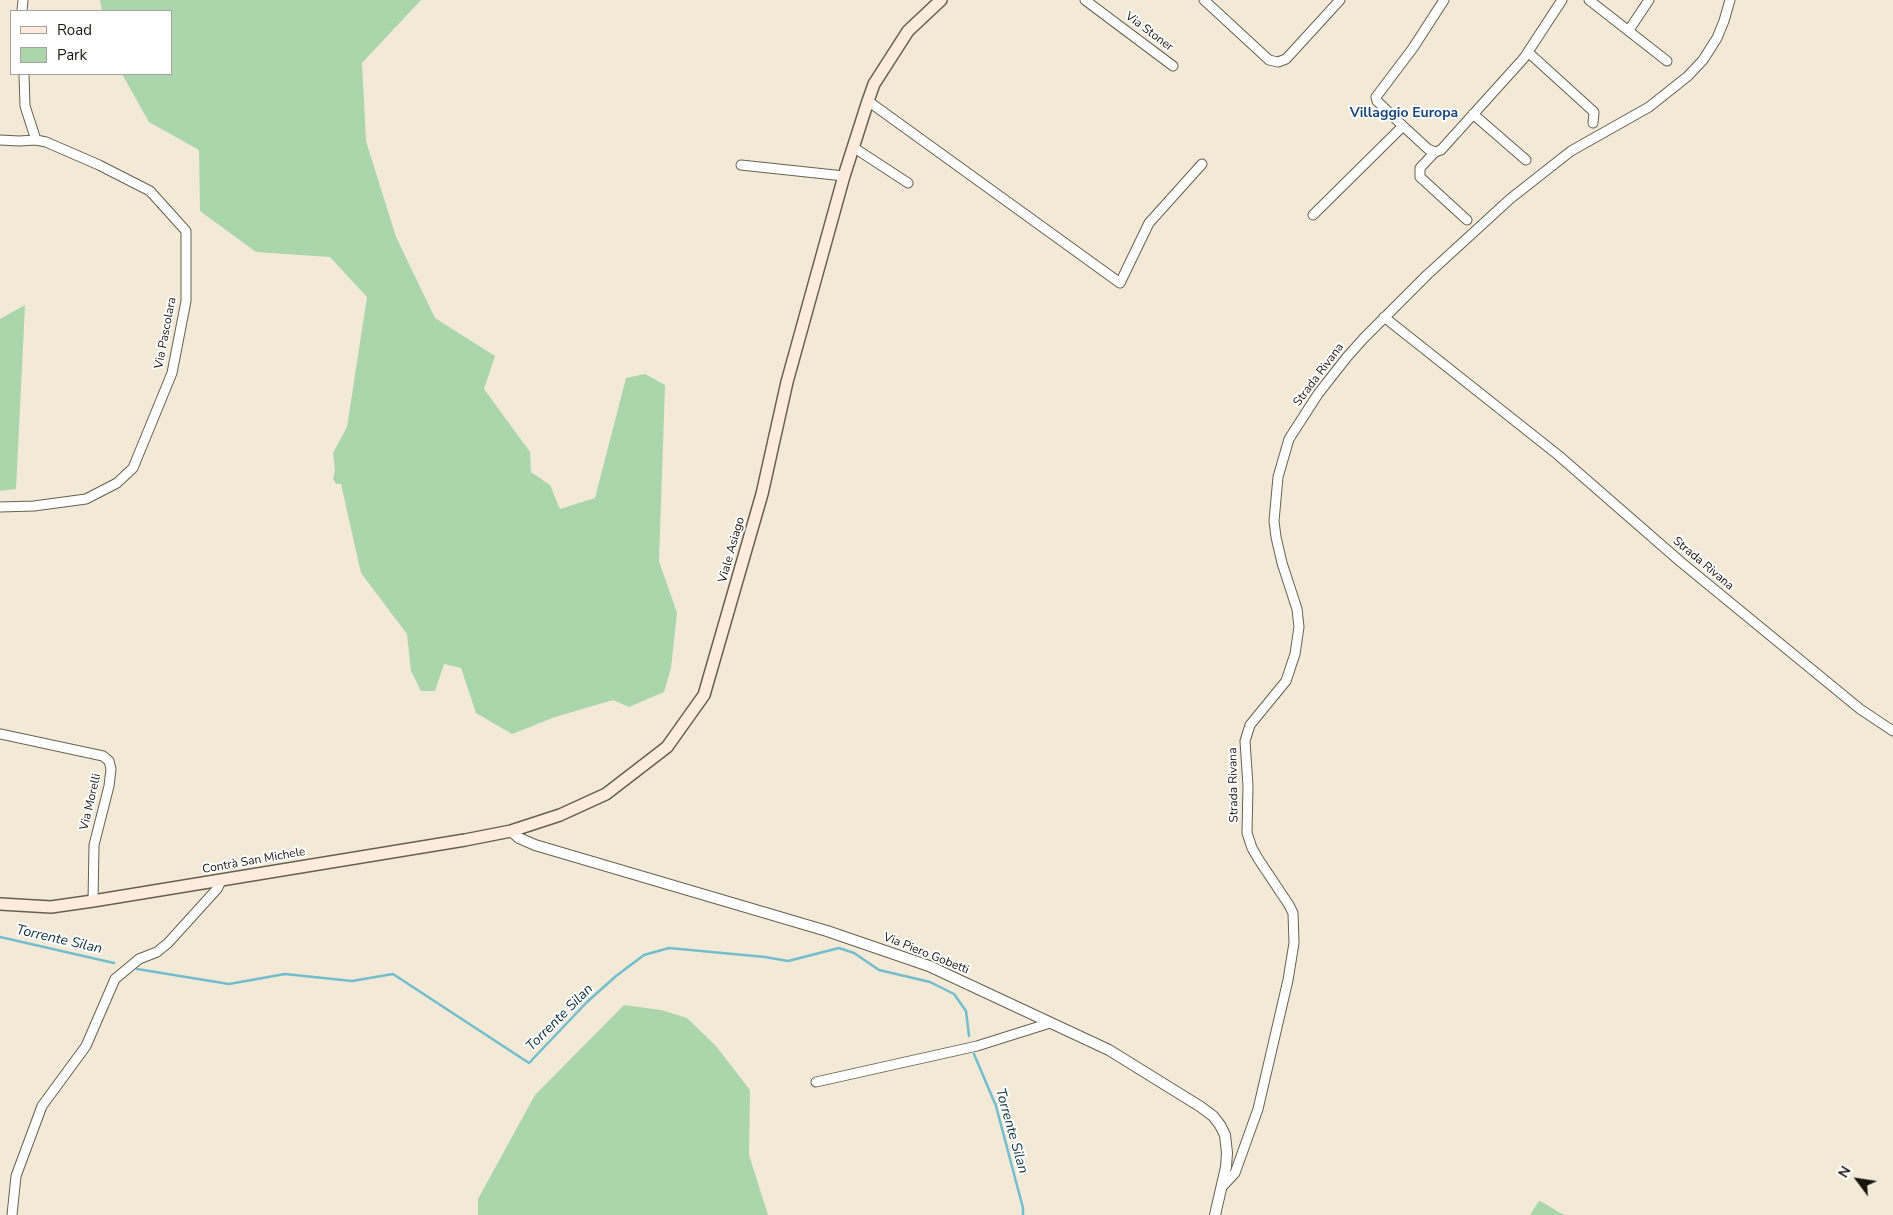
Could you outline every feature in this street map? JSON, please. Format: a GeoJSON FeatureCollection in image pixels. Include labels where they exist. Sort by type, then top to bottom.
{"type":"FeatureCollection","features":[{"type":"Feature","properties":{"kind":"main road","name":"Viale Asiago"},"geometry":{"type":"LineString","coordinates":[[511,831],[560,815],[606,794],[667,746],[704,695],[762,494],[788,382],[844,176],[868,101],[878,77],[908,31],[940,0]]}},
{"type":"Feature","properties":{"kind":"main road","name":"Contrà San Michele"},"geometry":{"type":"LineString","coordinates":[[0,904],[51,907],[221,881],[511,831]]}},
{"type":"Feature","properties":{"kind":"street","name":"Via Stoner"},"geometry":{"type":"LineString","coordinates":[[1085,0],[1173,66]]}},
{"type":"Feature","properties":{"kind":"street"},"geometry":{"type":"LineString","coordinates":[[1204,0],[1269,60],[1278,62],[1286,58],[1340,0]]}},
{"type":"Feature","properties":{"kind":"street"},"geometry":{"type":"LineString","coordinates":[[1434,152],[1428,149],[1377,102],[1376,97],[1413,48],[1444,0]]}},
{"type":"Feature","properties":{"kind":"street"},"geometry":{"type":"LineString","coordinates":[[1467,220],[1420,177],[1420,168],[1434,152],[1441,150],[1528,52],[1562,0]]}},
{"type":"Feature","properties":{"kind":"street"},"geometry":{"type":"LineString","coordinates":[[1589,0],[1667,62]]}},
{"type":"Feature","properties":{"kind":"street"},"geometry":{"type":"LineString","coordinates":[[1629,30],[1649,0]]}},
{"type":"Feature","properties":{"kind":"street","name":"Strada Rivana"},"geometry":{"type":"LineString","coordinates":[[1220,1189],[1235,1173],[1258,1109],[1288,980],[1294,943],[1293,913],[1252,848],[1248,833],[1246,741],[1250,726],[1286,681],[1295,654],[1299,627],[1297,609],[1282,563],[1276,537],[1274,505],[1278,477],[1289,439],[1298,423],[1347,357],[1427,274],[1510,198],[1571,152],[1650,108],[1688,76],[1703,60],[1717,38],[1730,0]]}},
{"type":"Feature","properties":{"kind":"street"},"geometry":{"type":"LineString","coordinates":[[1528,52],[1594,112],[1593,122]]}},
{"type":"Feature","properties":{"kind":"street"},"geometry":{"type":"LineString","coordinates":[[0,140],[19,142],[36,140],[25,106],[24,75]]}},
{"type":"Feature","properties":{"kind":"street"},"geometry":{"type":"LineString","coordinates":[[868,101],[1120,283],[1149,223],[1202,164]]}},
{"type":"Feature","properties":{"kind":"street"},"geometry":{"type":"LineString","coordinates":[[1474,114],[1526,160]]}},
{"type":"Feature","properties":{"kind":"street"},"geometry":{"type":"LineString","coordinates":[[1313,215],[1404,126]]}},
{"type":"Feature","properties":{"kind":"street","name":"Via Pascolara"},"geometry":{"type":"LineString","coordinates":[[0,507],[34,506],[86,499],[117,483],[133,468],[172,373],[186,301],[186,231],[150,191],[99,165],[46,142],[36,140]]}},
{"type":"Feature","properties":{"kind":"street"},"geometry":{"type":"LineString","coordinates":[[853,147],[908,183]]}},
{"type":"Feature","properties":{"kind":"street"},"geometry":{"type":"LineString","coordinates":[[741,164],[844,176]]}},
{"type":"Feature","properties":{"kind":"street","name":"Strada Rivana"},"geometry":{"type":"LineString","coordinates":[[1384,317],[1558,455],[1689,569],[1852,703],[1893,731]]}},
{"type":"Feature","properties":{"kind":"street","name":"Via Morelli"},"geometry":{"type":"LineString","coordinates":[[0,734],[103,756],[109,761],[112,769],[109,786],[94,845],[92,901]]}},
{"type":"Feature","properties":{"kind":"street","name":"Via Piero Gobetti"},"geometry":{"type":"LineString","coordinates":[[511,831],[518,838],[535,845],[827,931],[929,966],[1110,1050],[1213,1116],[1225,1135],[1227,1153],[1226,1167],[1215,1215]]}},
{"type":"Feature","properties":{"kind":"street"},"geometry":{"type":"LineString","coordinates":[[12,1215],[16,1176],[42,1106],[54,1087],[86,1046],[115,979],[139,959],[157,952],[168,943],[217,889],[221,881]]}},
{"type":"Feature","properties":{"kind":"street"},"geometry":{"type":"LineString","coordinates":[[816,1082],[976,1046],[1050,1023]]}},
{"type":"Feature","properties":{"kind":"green space"},"geometry":{"type":"Polygon","coordinates":[[[100,0],[421,0],[362,63],[366,141],[396,237],[435,318],[495,356],[484,389],[530,452],[531,472],[550,485],[560,509],[595,498],[626,378],[645,374],[665,385],[659,561],[677,613],[671,668],[664,692],[629,707],[613,700],[555,717],[512,734],[476,713],[461,668],[444,664],[435,691],[421,691],[411,671],[407,634],[361,573],[341,484],[336,484],[333,479],[335,470],[333,453],[347,427],[367,297],[330,257],[256,252],[200,211],[199,150],[149,122],[123,75],[172,75],[172,10],[102,10],[100,0]]]}},
{"type":"Feature","properties":{"kind":"green space"},"geometry":{"type":"Polygon","coordinates":[[[25,305],[16,489],[0,491],[0,319],[25,305]]]}},
{"type":"Feature","properties":{"kind":"green space"},"geometry":{"type":"Polygon","coordinates":[[[624,1005],[661,1010],[687,1018],[716,1046],[750,1090],[749,1155],[768,1215],[478,1215],[478,1199],[535,1095],[624,1005]]]}},
{"type":"Feature","properties":{"kind":"green space"},"geometry":{"type":"Polygon","coordinates":[[[1540,1201],[1564,1215],[1530,1215],[1540,1201]]]}},
{"type":"Feature","properties":{"kind":"waterway","name":"Torrente Silan"},"geometry":{"type":"LineString","coordinates":[[0,937],[114,963]]}},
{"type":"Feature","properties":{"kind":"waterway","name":"Torrente Silan"},"geometry":{"type":"LineString","coordinates":[[137,969],[229,984],[285,974],[352,981],[393,974],[529,1063],[587,1002],[616,976],[644,955],[669,948],[788,961],[839,948],[854,953],[879,970],[930,982],[954,994],[966,1011],[969,1036]]}},
{"type":"Feature","properties":{"kind":"waterway","name":"Torrente Silan"},"geometry":{"type":"LineString","coordinates":[[974,1054],[996,1106],[1023,1208],[1023,1215]]}},
{"type":"Feature","properties":{"kind":"district","name":"Villaggio Europa"},"geometry":{"type":"Point","coordinates":[1404,114]}}]}
